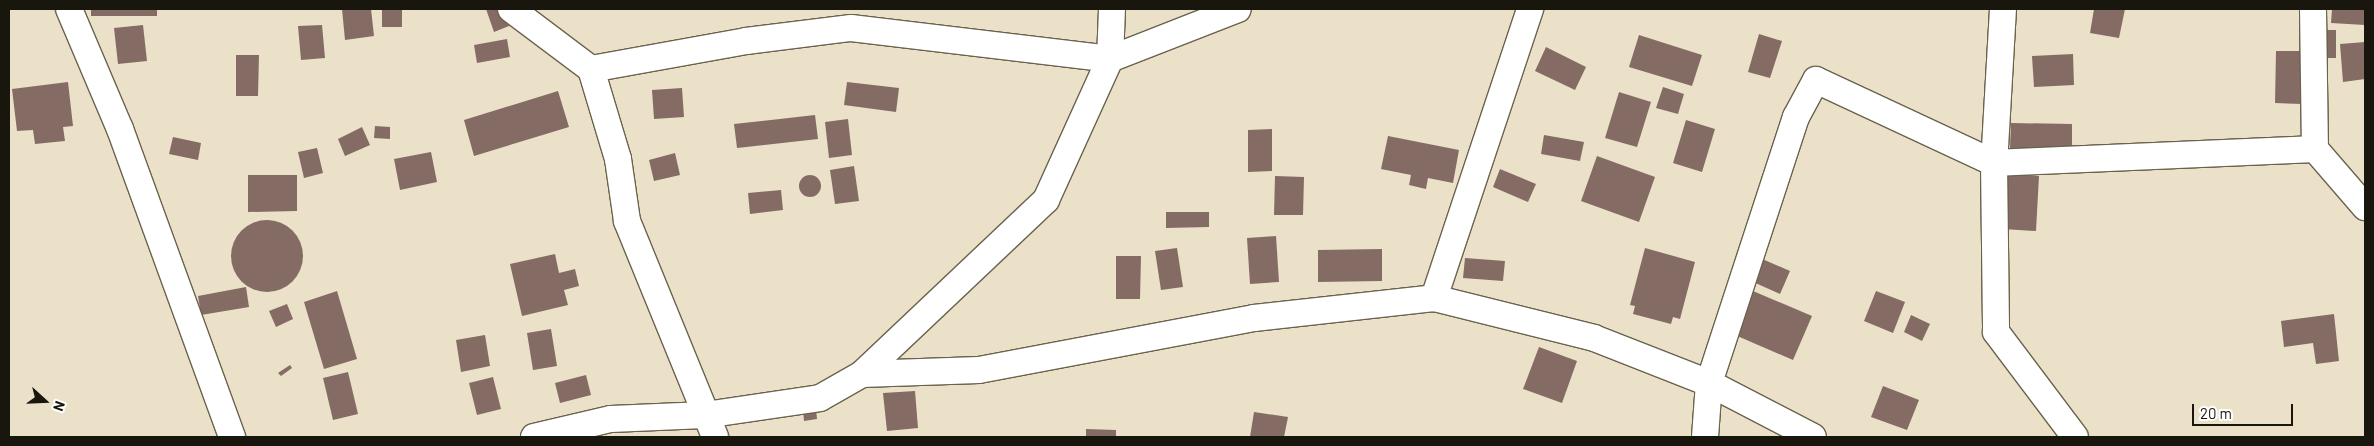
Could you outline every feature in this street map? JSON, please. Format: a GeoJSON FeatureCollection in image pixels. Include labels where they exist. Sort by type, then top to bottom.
{"type":"FeatureCollection","features":[{"type":"Feature","properties":{"kind":"street"},"geometry":{"type":"LineString","coordinates":[[70,9],[120,129],[232,437]]}},
{"type":"Feature","properties":{"kind":"street"},"geometry":{"type":"LineString","coordinates":[[511,9],[591,69],[618,159],[627,221],[710,426]]}},
{"type":"Feature","properties":{"kind":"street"},"geometry":{"type":"LineString","coordinates":[[534,437],[611,419],[710,426],[820,398],[862,374],[1046,200],[1110,59],[1112,9]]}},
{"type":"Feature","properties":{"kind":"street"},"geometry":{"type":"LineString","coordinates":[[591,69],[746,41],[851,28],[1110,59],[1238,9]]}},
{"type":"Feature","properties":{"kind":"street"},"geometry":{"type":"LineString","coordinates":[[1434,298],[1530,9]]}},
{"type":"Feature","properties":{"kind":"street"},"geometry":{"type":"LineString","coordinates":[[2003,9],[1994,163],[1996,332],[2075,437]]}},
{"type":"Feature","properties":{"kind":"street"},"geometry":{"type":"LineString","coordinates":[[2313,9],[2315,149],[2365,207]]}},
{"type":"Feature","properties":{"kind":"street"},"geometry":{"type":"LineString","coordinates":[[1705,437],[1709,383],[1796,117],[1816,80],[1994,163],[2315,149]]}},
{"type":"Feature","properties":{"kind":"street"},"geometry":{"type":"LineString","coordinates":[[862,374],[979,370],[1254,318],[1434,298],[1594,338],[1709,383],[1813,437]]}},
{"type":"Feature","properties":{"kind":"building"},"geometry":{"type":"Polygon","coordinates":[[[91,9],[157,9],[157,16],[91,16],[91,9]]]}},
{"type":"Feature","properties":{"kind":"building"},"geometry":{"type":"Polygon","coordinates":[[[342,9],[371,9],[374,36],[345,40],[342,9]]]}},
{"type":"Feature","properties":{"kind":"building"},"geometry":{"type":"Polygon","coordinates":[[[382,9],[402,9],[402,27],[382,27],[382,9]]]}},
{"type":"Feature","properties":{"kind":"building"},"geometry":{"type":"Polygon","coordinates":[[[486,9],[504,9],[509,26],[494,32],[486,9]]]}},
{"type":"Feature","properties":{"kind":"building"},"geometry":{"type":"Polygon","coordinates":[[[2094,9],[2125,9],[2119,38],[2090,33],[2094,9]]]}},
{"type":"Feature","properties":{"kind":"building"},"geometry":{"type":"Polygon","coordinates":[[[2332,9],[2365,9],[2365,25],[2331,23],[2332,9]]]}},
{"type":"Feature","properties":{"kind":"building"},"geometry":{"type":"Polygon","coordinates":[[[143,25],[147,61],[118,64],[114,28],[143,25]]]}},
{"type":"Feature","properties":{"kind":"building"},"geometry":{"type":"Polygon","coordinates":[[[322,25],[325,58],[301,60],[298,26],[322,25]]]}},
{"type":"Feature","properties":{"kind":"building"},"geometry":{"type":"Polygon","coordinates":[[[2319,30],[2336,30],[2336,58],[2319,58],[2319,30]]]}},
{"type":"Feature","properties":{"kind":"building"},"geometry":{"type":"Polygon","coordinates":[[[1759,34],[1782,41],[1770,78],[1748,72],[1759,34]]]}},
{"type":"Feature","properties":{"kind":"building"},"geometry":{"type":"Polygon","coordinates":[[[1639,35],[1702,55],[1692,86],[1629,67],[1639,35]]]}},
{"type":"Feature","properties":{"kind":"building"},"geometry":{"type":"Polygon","coordinates":[[[507,39],[510,57],[477,63],[474,45],[507,39]]]}},
{"type":"Feature","properties":{"kind":"building"},"geometry":{"type":"Polygon","coordinates":[[[2365,42],[2365,79],[2343,82],[2340,44],[2365,42]]]}},
{"type":"Feature","properties":{"kind":"building"},"geometry":{"type":"Polygon","coordinates":[[[1546,47],[1586,67],[1575,90],[1535,71],[1546,47]]]}},
{"type":"Feature","properties":{"kind":"building"},"geometry":{"type":"Polygon","coordinates":[[[2276,51],[2304,51],[2303,104],[2275,103],[2276,51]]]}},
{"type":"Feature","properties":{"kind":"building"},"geometry":{"type":"Polygon","coordinates":[[[2073,54],[2074,85],[2034,87],[2032,56],[2073,54]]]}},
{"type":"Feature","properties":{"kind":"building"},"geometry":{"type":"Polygon","coordinates":[[[236,55],[259,55],[258,96],[236,96],[236,55]]]}},
{"type":"Feature","properties":{"kind":"building"},"geometry":{"type":"Polygon","coordinates":[[[68,82],[73,126],[63,127],[65,141],[35,144],[33,130],[17,131],[12,89],[68,82]]]}},
{"type":"Feature","properties":{"kind":"building"},"geometry":{"type":"Polygon","coordinates":[[[847,82],[899,88],[896,112],[844,105],[847,82]]]}},
{"type":"Feature","properties":{"kind":"building"},"geometry":{"type":"Polygon","coordinates":[[[1663,87],[1684,94],[1678,114],[1656,108],[1663,87]]]}},
{"type":"Feature","properties":{"kind":"building"},"geometry":{"type":"Polygon","coordinates":[[[682,88],[684,117],[654,119],[652,90],[682,88]]]}},
{"type":"Feature","properties":{"kind":"building"},"geometry":{"type":"Polygon","coordinates":[[[558,91],[569,127],[474,156],[464,120],[558,91]]]}},
{"type":"Feature","properties":{"kind":"building"},"geometry":{"type":"Polygon","coordinates":[[[1619,92],[1651,102],[1637,147],[1605,138],[1619,92]]]}},
{"type":"Feature","properties":{"kind":"building"},"geometry":{"type":"Polygon","coordinates":[[[815,115],[818,139],[737,148],[734,124],[815,115]]]}},
{"type":"Feature","properties":{"kind":"building"},"geometry":{"type":"Polygon","coordinates":[[[848,119],[852,155],[829,158],[825,122],[848,119]]]}},
{"type":"Feature","properties":{"kind":"building"},"geometry":{"type":"Polygon","coordinates":[[[1686,120],[1715,129],[1702,172],[1673,163],[1686,120]]]}},
{"type":"Feature","properties":{"kind":"building"},"geometry":{"type":"Polygon","coordinates":[[[2011,123],[2072,124],[2072,150],[2010,148],[2011,123]]]}},
{"type":"Feature","properties":{"kind":"building"},"geometry":{"type":"Polygon","coordinates":[[[375,126],[390,127],[390,139],[374,138],[375,126]]]}},
{"type":"Feature","properties":{"kind":"building"},"geometry":{"type":"Polygon","coordinates":[[[362,127],[370,145],[345,156],[338,139],[362,127]]]}},
{"type":"Feature","properties":{"kind":"building"},"geometry":{"type":"Polygon","coordinates":[[[1272,129],[1272,171],[1248,172],[1248,130],[1272,129]]]}},
{"type":"Feature","properties":{"kind":"building"},"geometry":{"type":"Polygon","coordinates":[[[1544,135],[1584,142],[1580,161],[1541,154],[1544,135]]]}},
{"type":"Feature","properties":{"kind":"building"},"geometry":{"type":"Polygon","coordinates":[[[1388,136],[1459,150],[1453,183],[1428,178],[1426,189],[1409,185],[1411,175],[1381,169],[1388,136]]]}},
{"type":"Feature","properties":{"kind":"building"},"geometry":{"type":"Polygon","coordinates":[[[173,137],[201,143],[198,160],[169,154],[173,137]]]}},
{"type":"Feature","properties":{"kind":"building"},"geometry":{"type":"Polygon","coordinates":[[[317,148],[323,173],[304,178],[298,152],[317,148]]]}},
{"type":"Feature","properties":{"kind":"building"},"geometry":{"type":"Polygon","coordinates":[[[431,152],[437,182],[400,190],[394,159],[431,152]]]}},
{"type":"Feature","properties":{"kind":"building"},"geometry":{"type":"Polygon","coordinates":[[[675,153],[680,175],[654,181],[649,160],[675,153]]]}},
{"type":"Feature","properties":{"kind":"building"},"geometry":{"type":"Polygon","coordinates":[[[1597,156],[1655,177],[1639,222],[1581,201],[1597,156]]]}},
{"type":"Feature","properties":{"kind":"building"},"geometry":{"type":"Polygon","coordinates":[[[854,166],[859,201],[835,204],[830,170],[854,166]]]}},
{"type":"Feature","properties":{"kind":"building"},"geometry":{"type":"Polygon","coordinates":[[[1500,169],[1536,184],[1528,202],[1493,187],[1500,169]]]}},
{"type":"Feature","properties":{"kind":"building"},"geometry":{"type":"Polygon","coordinates":[[[248,175],[297,175],[297,211],[248,212],[248,175]]]}},
{"type":"Feature","properties":{"kind":"building"},"geometry":{"type":"Polygon","coordinates":[[[810,175],[818,178],[821,186],[818,194],[810,197],[802,194],[799,186],[802,178],[810,175]]]}},
{"type":"Feature","properties":{"kind":"building"},"geometry":{"type":"Polygon","coordinates":[[[2006,175],[2039,176],[2036,231],[2003,229],[2006,175]]]}},
{"type":"Feature","properties":{"kind":"building"},"geometry":{"type":"Polygon","coordinates":[[[1275,176],[1304,177],[1303,215],[1274,215],[1275,176]]]}},
{"type":"Feature","properties":{"kind":"building"},"geometry":{"type":"Polygon","coordinates":[[[781,190],[783,210],[750,214],[748,193],[781,190]]]}},
{"type":"Feature","properties":{"kind":"building"},"geometry":{"type":"Polygon","coordinates":[[[1166,212],[1209,212],[1209,227],[1166,228],[1166,212]]]}},
{"type":"Feature","properties":{"kind":"building"},"geometry":{"type":"Polygon","coordinates":[[[260,220],[274,220],[293,230],[303,249],[303,263],[293,282],[274,292],[260,292],[241,282],[231,263],[231,249],[241,230],[260,220]]]}},
{"type":"Feature","properties":{"kind":"building"},"geometry":{"type":"Polygon","coordinates":[[[1276,236],[1279,282],[1250,284],[1247,238],[1276,236]]]}},
{"type":"Feature","properties":{"kind":"building"},"geometry":{"type":"Polygon","coordinates":[[[1177,248],[1183,287],[1161,290],[1155,251],[1177,248]]]}},
{"type":"Feature","properties":{"kind":"building"},"geometry":{"type":"Polygon","coordinates":[[[1645,248],[1695,262],[1680,319],[1673,317],[1671,324],[1633,314],[1635,306],[1630,305],[1645,248]]]}},
{"type":"Feature","properties":{"kind":"building"},"geometry":{"type":"Polygon","coordinates":[[[1382,249],[1382,281],[1318,282],[1318,250],[1382,249]]]}},
{"type":"Feature","properties":{"kind":"building"},"geometry":{"type":"Polygon","coordinates":[[[555,254],[559,273],[575,269],[579,286],[564,290],[568,305],[522,316],[510,264],[555,254]]]}},
{"type":"Feature","properties":{"kind":"building"},"geometry":{"type":"Polygon","coordinates":[[[1116,256],[1141,256],[1140,299],[1116,299],[1116,256]]]}},
{"type":"Feature","properties":{"kind":"building"},"geometry":{"type":"Polygon","coordinates":[[[1465,258],[1505,261],[1503,281],[1463,278],[1465,258]]]}},
{"type":"Feature","properties":{"kind":"building"},"geometry":{"type":"Polygon","coordinates":[[[1760,258],[1790,271],[1780,294],[1751,281],[1760,258]]]}},
{"type":"Feature","properties":{"kind":"building"},"geometry":{"type":"Polygon","coordinates":[[[246,287],[249,307],[201,315],[198,296],[246,287]]]}},
{"type":"Feature","properties":{"kind":"building"},"geometry":{"type":"Polygon","coordinates":[[[337,291],[357,359],[324,369],[304,302],[337,291]]]}},
{"type":"Feature","properties":{"kind":"building"},"geometry":{"type":"Polygon","coordinates":[[[1753,291],[1812,316],[1793,360],[1735,335],[1753,291]]]}},
{"type":"Feature","properties":{"kind":"building"},"geometry":{"type":"Polygon","coordinates":[[[1876,291],[1905,302],[1893,333],[1864,321],[1876,291]]]}},
{"type":"Feature","properties":{"kind":"building"},"geometry":{"type":"Polygon","coordinates":[[[287,304],[293,319],[276,327],[269,311],[287,304]]]}},
{"type":"Feature","properties":{"kind":"building"},"geometry":{"type":"Polygon","coordinates":[[[2334,314],[2339,361],[2316,364],[2313,343],[2284,347],[2281,321],[2334,314]]]}},
{"type":"Feature","properties":{"kind":"building"},"geometry":{"type":"Polygon","coordinates":[[[1911,315],[1930,324],[1922,341],[1904,332],[1911,315]]]}},
{"type":"Feature","properties":{"kind":"building"},"geometry":{"type":"Polygon","coordinates":[[[551,329],[557,366],[533,370],[527,333],[551,329]]]}},
{"type":"Feature","properties":{"kind":"building"},"geometry":{"type":"Polygon","coordinates":[[[485,335],[490,366],[461,372],[456,340],[485,335]]]}},
{"type":"Feature","properties":{"kind":"building"},"geometry":{"type":"Polygon","coordinates":[[[1539,347],[1577,361],[1562,403],[1523,389],[1539,347]]]}},
{"type":"Feature","properties":{"kind":"building"},"geometry":{"type":"Polygon","coordinates":[[[290,365],[292,368],[281,376],[278,373],[290,365]]]}},
{"type":"Feature","properties":{"kind":"building"},"geometry":{"type":"Polygon","coordinates":[[[348,372],[358,414],[333,420],[323,378],[348,372]]]}},
{"type":"Feature","properties":{"kind":"building"},"geometry":{"type":"Polygon","coordinates":[[[586,375],[591,395],[560,403],[555,383],[586,375]]]}},
{"type":"Feature","properties":{"kind":"building"},"geometry":{"type":"Polygon","coordinates":[[[493,377],[501,409],[477,415],[469,383],[493,377]]]}},
{"type":"Feature","properties":{"kind":"building"},"geometry":{"type":"Polygon","coordinates":[[[1883,386],[1919,400],[1907,430],[1871,417],[1883,386]]]}},
{"type":"Feature","properties":{"kind":"building"},"geometry":{"type":"Polygon","coordinates":[[[915,391],[918,428],[887,431],[883,393],[915,391]]]}},
{"type":"Feature","properties":{"kind":"building"},"geometry":{"type":"Polygon","coordinates":[[[816,409],[817,419],[804,421],[803,410],[816,409]]]}},
{"type":"Feature","properties":{"kind":"building"},"geometry":{"type":"Polygon","coordinates":[[[1254,412],[1288,417],[1284,437],[1250,437],[1254,412]]]}},
{"type":"Feature","properties":{"kind":"building"},"geometry":{"type":"Polygon","coordinates":[[[1086,429],[1116,430],[1116,437],[1086,437],[1086,429]]]}}]}
